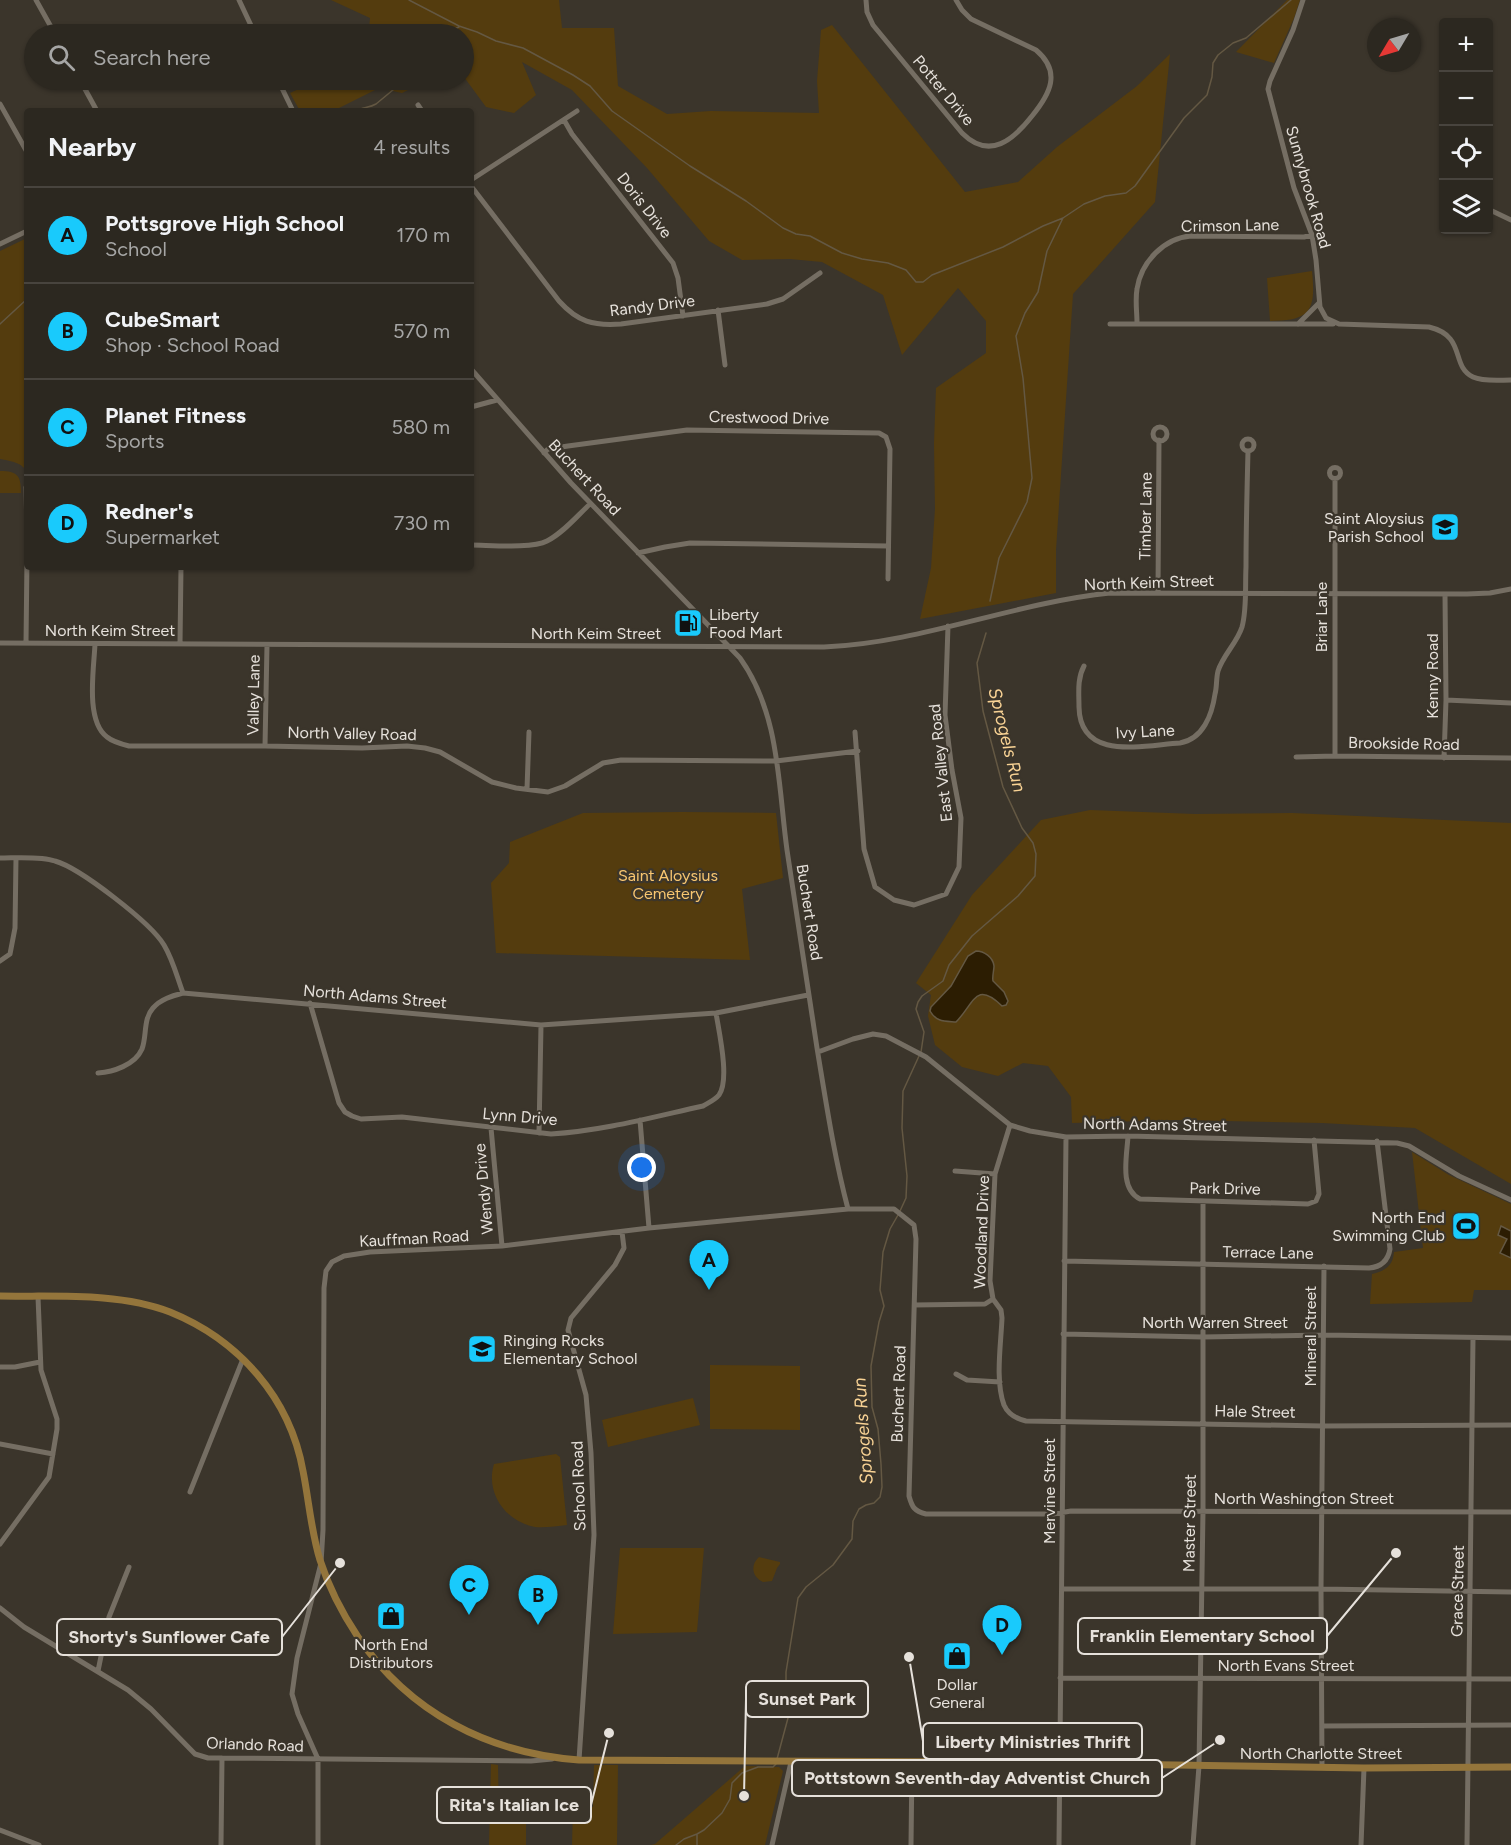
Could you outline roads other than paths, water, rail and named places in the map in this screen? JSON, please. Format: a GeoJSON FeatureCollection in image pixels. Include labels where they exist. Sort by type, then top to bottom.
{"type":"FeatureCollection","features":[{"type":"Feature","properties":{"kind":"main road"},"geometry":{"type":"LineString","coordinates":[[0,1296],[79,1297],[148,1305],[194,1323],[233,1348],[273,1394],[294,1436],[303,1471],[314,1538],[321,1563],[340,1609],[375,1660],[413,1697],[458,1727],[490,1742],[530,1753],[579,1760],[912,1762]]}},
{"type":"Feature","properties":{"kind":"main road","name":"North Charlotte Street"},"geometry":{"type":"LineString","coordinates":[[912,1762],[1364,1768],[1511,1767]]}},
{"type":"Feature","properties":{"kind":"street"},"geometry":{"type":"LineString","coordinates":[[36,0],[49,24]]}},
{"type":"Feature","properties":{"kind":"street"},"geometry":{"type":"LineString","coordinates":[[239,0],[250,24]]}},
{"type":"Feature","properties":{"kind":"street","name":"Potter Drive"},"geometry":{"type":"LineString","coordinates":[[866,0],[866,9],[873,25],[962,133],[974,142],[997,145],[1016,135],[1044,101],[1050,88],[1050,70],[1046,60],[1031,46],[971,19],[956,0]]}},
{"type":"Feature","properties":{"kind":"street","name":"Sunnybrook Road"},"geometry":{"type":"LineString","coordinates":[[1303,0],[1268,89],[1294,188],[1312,235],[1319,303]]}},
{"type":"Feature","properties":{"kind":"street"},"geometry":{"type":"LineString","coordinates":[[85,90],[95,108]]}},
{"type":"Feature","properties":{"kind":"street"},"geometry":{"type":"LineString","coordinates":[[283,90],[292,108]]}},
{"type":"Feature","properties":{"kind":"street"},"geometry":{"type":"LineString","coordinates":[[0,104],[24,147]]}},
{"type":"Feature","properties":{"kind":"street"},"geometry":{"type":"LineString","coordinates":[[474,178],[577,111]]}},
{"type":"Feature","properties":{"kind":"street","name":"Doris Drive"},"geometry":{"type":"LineString","coordinates":[[564,120],[572,134],[673,263],[677,274],[683,316]]}},
{"type":"Feature","properties":{"kind":"street","name":"Randy Drive"},"geometry":{"type":"LineString","coordinates":[[474,190],[559,301],[578,318],[591,323],[602,325],[683,316],[776,302],[820,273]]}},
{"type":"Feature","properties":{"kind":"street"},"geometry":{"type":"LineString","coordinates":[[1493,211],[1511,220]]}},
{"type":"Feature","properties":{"kind":"street"},"geometry":{"type":"LineString","coordinates":[[0,244],[24,232]]}},
{"type":"Feature","properties":{"kind":"street","name":"Crimson Lane"},"geometry":{"type":"LineString","coordinates":[[1137,323],[1139,282],[1155,253],[1171,241],[1191,236],[1304,237],[1312,235]]}},
{"type":"Feature","properties":{"kind":"street"},"geometry":{"type":"LineString","coordinates":[[1298,324],[1319,303],[1324,316],[1336,323]]}},
{"type":"Feature","properties":{"kind":"street"},"geometry":{"type":"LineString","coordinates":[[718,310],[725,365]]}},
{"type":"Feature","properties":{"kind":"street"},"geometry":{"type":"LineString","coordinates":[[1110,324],[1336,323],[1434,328],[1444,332],[1452,340],[1463,366],[1472,376],[1481,379],[1511,380]]}},
{"type":"Feature","properties":{"kind":"street","name":"Buchert Road"},"geometry":{"type":"LineString","coordinates":[[474,373],[591,504],[730,647],[746,666],[764,706],[772,732],[786,846],[832,1140],[848,1209],[896,1211],[914,1224],[909,1496],[912,1507],[917,1512]]}},
{"type":"Feature","properties":{"kind":"street"},"geometry":{"type":"LineString","coordinates":[[474,406],[497,400]]}},
{"type":"Feature","properties":{"kind":"street","name":"Crestwood Drive"},"geometry":{"type":"LineString","coordinates":[[544,453],[548,449],[687,430],[879,433],[886,437],[890,449],[888,579]]}},
{"type":"Feature","properties":{"kind":"street","name":"Timber Lane"},"geometry":{"type":"LineString","coordinates":[[1158,593],[1159,440]]}},
{"type":"Feature","properties":{"kind":"street","name":"Ivy Lane"},"geometry":{"type":"LineString","coordinates":[[1084,666],[1078,680],[1079,717],[1092,738],[1104,745],[1116,747],[1185,742],[1199,734],[1213,707],[1217,674],[1242,625],[1245,593],[1248,451]]}},
{"type":"Feature","properties":{"kind":"street","name":"Briar Lane"},"geometry":{"type":"LineString","coordinates":[[1335,479],[1335,756]]}},
{"type":"Feature","properties":{"kind":"street"},"geometry":{"type":"LineString","coordinates":[[474,545],[544,543],[591,504]]}},
{"type":"Feature","properties":{"kind":"street"},"geometry":{"type":"LineString","coordinates":[[638,553],[664,546],[690,543],[888,546]]}},
{"type":"Feature","properties":{"kind":"street"},"geometry":{"type":"LineString","coordinates":[[26,643],[27,570]]}},
{"type":"Feature","properties":{"kind":"street"},"geometry":{"type":"LineString","coordinates":[[180,644],[181,570]]}},
{"type":"Feature","properties":{"kind":"street","name":"North Keim Street"},"geometry":{"type":"LineString","coordinates":[[0,643],[839,646],[880,641],[1085,596],[1110,593],[1480,594],[1511,590]]}},
{"type":"Feature","properties":{"kind":"street","name":"Kenny Road"},"geometry":{"type":"LineString","coordinates":[[1444,758],[1445,594]]}},
{"type":"Feature","properties":{"kind":"street","name":"East Valley Road"},"geometry":{"type":"LineString","coordinates":[[858,751],[864,849],[875,887],[894,900],[914,905],[946,894],[959,867],[961,818],[951,770],[945,715],[948,626]]}},
{"type":"Feature","properties":{"kind":"street","name":"North Valley Road"},"geometry":{"type":"LineString","coordinates":[[95,644],[94,714],[98,726],[106,736],[117,743],[129,746],[362,748],[407,746],[440,752],[492,782],[548,792],[565,786],[603,763],[621,760],[776,761],[858,751]]}},
{"type":"Feature","properties":{"kind":"street","name":"Valley Lane"},"geometry":{"type":"LineString","coordinates":[[265,746],[267,645]]}},
{"type":"Feature","properties":{"kind":"street"},"geometry":{"type":"LineString","coordinates":[[1446,700],[1511,703]]}},
{"type":"Feature","properties":{"kind":"street"},"geometry":{"type":"LineString","coordinates":[[527,789],[529,732]]}},
{"type":"Feature","properties":{"kind":"street"},"geometry":{"type":"LineString","coordinates":[[855,732],[858,751]]}},
{"type":"Feature","properties":{"kind":"street","name":"Brookside Road"},"geometry":{"type":"LineString","coordinates":[[1296,757],[1511,758]]}},
{"type":"Feature","properties":{"kind":"street"},"geometry":{"type":"LineString","coordinates":[[0,858],[54,860],[74,868],[140,919],[164,945],[183,993],[166,998],[153,1008],[148,1018],[142,1049],[136,1058],[118,1069],[98,1073]]}},
{"type":"Feature","properties":{"kind":"street"},"geometry":{"type":"LineString","coordinates":[[0,961],[10,954],[15,928],[16,858]]}},
{"type":"Feature","properties":{"kind":"street","name":"North Adams Street"},"geometry":{"type":"LineString","coordinates":[[183,993],[541,1025],[716,1013],[808,995]]}},
{"type":"Feature","properties":{"kind":"street","name":"Lynn Drive"},"geometry":{"type":"LineString","coordinates":[[310,1004],[339,1103],[345,1112],[352,1116],[361,1119],[402,1117],[551,1134],[570,1133],[640,1120],[703,1106],[711,1102],[719,1095],[723,1085],[716,1013]]}},
{"type":"Feature","properties":{"kind":"street"},"geometry":{"type":"LineString","coordinates":[[539,1133],[541,1025]]}},
{"type":"Feature","properties":{"kind":"street","name":"North Adams Street"},"geometry":{"type":"LineString","coordinates":[[818,1052],[853,1039],[873,1034],[886,1035],[926,1057],[1010,1125],[1030,1131],[1066,1137],[1314,1140],[1406,1145],[1459,1176],[1511,1200]]}},
{"type":"Feature","properties":{"kind":"street"},"geometry":{"type":"LineString","coordinates":[[640,1120],[649,1228]]}},
{"type":"Feature","properties":{"kind":"street","name":"Woodland Drive"},"geometry":{"type":"LineString","coordinates":[[914,1305],[985,1304],[993,1299],[990,1281],[995,1174],[1010,1125]]}},
{"type":"Feature","properties":{"kind":"street","name":"Wendy Drive"},"geometry":{"type":"LineString","coordinates":[[491,1128],[502,1246]]}},
{"type":"Feature","properties":{"kind":"street","name":"Park Drive"},"geometry":{"type":"LineString","coordinates":[[1128,1136],[1126,1183],[1133,1195],[1146,1200],[1312,1203],[1318,1198],[1319,1190],[1314,1140]]}},
{"type":"Feature","properties":{"kind":"street","name":"Mervine Street"},"geometry":{"type":"LineString","coordinates":[[1059,1845],[1066,1137]]}},
{"type":"Feature","properties":{"kind":"street","name":"Terrace Lane"},"geometry":{"type":"LineString","coordinates":[[1064,1261],[1374,1268],[1383,1263],[1389,1255],[1377,1142]]}},
{"type":"Feature","properties":{"kind":"street"},"geometry":{"type":"LineString","coordinates":[[955,1171],[995,1174]]}},
{"type":"Feature","properties":{"kind":"street","name":"Master Street"},"geometry":{"type":"LineString","coordinates":[[1192,1845],[1199,1766],[1203,1511],[1203,1201]]}},
{"type":"Feature","properties":{"kind":"street","name":"Kauffman Road"},"geometry":{"type":"LineString","coordinates":[[318,1759],[292,1694],[293,1680],[321,1563],[326,1271],[332,1262],[344,1256],[370,1252],[502,1246],[649,1228],[848,1209]]}},
{"type":"Feature","properties":{"kind":"street","name":"School Road"},"geometry":{"type":"LineString","coordinates":[[579,1760],[594,1535],[586,1395],[568,1330],[571,1318],[615,1265],[624,1248],[622,1232]]}},
{"type":"Feature","properties":{"kind":"street","name":"Mineral Street"},"geometry":{"type":"LineString","coordinates":[[1322,1767],[1324,1266]]}},
{"type":"Feature","properties":{"kind":"street"},"geometry":{"type":"LineString","coordinates":[[0,1544],[49,1477],[58,1424],[40,1362],[38,1297]]}},
{"type":"Feature","properties":{"kind":"street"},"geometry":{"type":"LineString","coordinates":[[956,1374],[967,1380],[1000,1382],[1002,1318],[1001,1310],[993,1299]]}},
{"type":"Feature","properties":{"kind":"street","name":"North Warren Street"},"geometry":{"type":"LineString","coordinates":[[1063,1334],[1511,1338]]}},
{"type":"Feature","properties":{"kind":"street","name":"Grace Street"},"geometry":{"type":"LineString","coordinates":[[1467,1845],[1473,1338]]}},
{"type":"Feature","properties":{"kind":"street"},"geometry":{"type":"LineString","coordinates":[[190,1492],[243,1359]]}},
{"type":"Feature","properties":{"kind":"street"},"geometry":{"type":"LineString","coordinates":[[0,1367],[40,1362]]}},
{"type":"Feature","properties":{"kind":"street","name":"Hale Street"},"geometry":{"type":"LineString","coordinates":[[1000,1382],[1004,1406],[1017,1419],[1026,1421],[1323,1426],[1511,1425]]}},
{"type":"Feature","properties":{"kind":"street"},"geometry":{"type":"LineString","coordinates":[[0,1444],[53,1454]]}},
{"type":"Feature","properties":{"kind":"street","name":"North Washington Street"},"geometry":{"type":"LineString","coordinates":[[917,1512],[970,1515],[1203,1511],[1511,1512]]}},
{"type":"Feature","properties":{"kind":"street"},"geometry":{"type":"LineString","coordinates":[[98,1671],[110,1617],[129,1567]]}},
{"type":"Feature","properties":{"kind":"street"},"geometry":{"type":"LineString","coordinates":[[1062,1589],[1201,1588],[1511,1592]]}},
{"type":"Feature","properties":{"kind":"street","name":"Orlando Road"},"geometry":{"type":"LineString","coordinates":[[0,1608],[24,1627],[98,1671],[141,1700],[195,1754],[208,1758],[531,1761],[560,1758]]}},
{"type":"Feature","properties":{"kind":"street","name":"North Evans Street"},"geometry":{"type":"LineString","coordinates":[[1060,1678],[1511,1679]]}},
{"type":"Feature","properties":{"kind":"street"},"geometry":{"type":"LineString","coordinates":[[1323,1726],[1511,1725]]}},
{"type":"Feature","properties":{"kind":"street"},"geometry":{"type":"LineString","coordinates":[[221,1845],[222,1758]]}},
{"type":"Feature","properties":{"kind":"street"},"geometry":{"type":"LineString","coordinates":[[318,1759],[318,1845]]}},
{"type":"Feature","properties":{"kind":"street"},"geometry":{"type":"LineString","coordinates":[[772,1845],[791,1762]]}},
{"type":"Feature","properties":{"kind":"street"},"geometry":{"type":"LineString","coordinates":[[911,1845],[912,1762]]}},
{"type":"Feature","properties":{"kind":"street"},"geometry":{"type":"LineString","coordinates":[[1361,1845],[1364,1768]]}},
{"type":"Feature","properties":{"kind":"street"},"geometry":{"type":"LineString","coordinates":[[0,1830],[39,1845]]}},
{"type":"Feature","properties":{"kind":"waterway"},"geometry":{"type":"LineString","coordinates":[[409,0],[455,24]]}},
{"type":"Feature","properties":{"kind":"waterway","name":"Sprogels Run"},"geometry":{"type":"LineString","coordinates":[[990,601],[999,558],[1027,502],[1032,478],[1023,378],[1016,336],[1025,313],[1038,292],[1047,251],[1063,218],[1084,204],[1105,196],[1126,193],[1135,186],[1184,118],[1207,95],[1213,63],[1218,55],[1233,43],[1246,38],[1291,0]]}},
{"type":"Feature","properties":{"kind":"waterway"},"geometry":{"type":"LineString","coordinates":[[474,31],[496,41],[523,48],[573,75],[590,86],[612,111],[783,228],[796,234],[810,236],[842,253],[888,263],[906,270],[916,282],[923,282],[932,275],[1003,247],[1063,218]]}},
{"type":"Feature","properties":{"kind":"waterway"},"geometry":{"type":"LineString","coordinates":[[364,108],[376,104],[393,90]]}},
{"type":"Feature","properties":{"kind":"waterway"},"geometry":{"type":"LineString","coordinates":[[0,324],[24,302]]}},
{"type":"Feature","properties":{"kind":"waterway","name":"Sprogels Run"},"geometry":{"type":"LineString","coordinates":[[921,1052],[924,1032],[916,1009],[918,1002],[922,996],[943,981],[949,965],[972,936],[1018,896],[1035,876],[1036,854],[1033,843],[1022,828],[1003,787],[983,711],[977,663],[986,633]]}},
{"type":"Feature","properties":{"kind":"waterway","name":"Sprogels Run"},"geometry":{"type":"LineString","coordinates":[[900,1211],[906,1198],[907,1176],[902,1128],[903,1091],[919,1056]]}},
{"type":"Feature","properties":{"kind":"waterway","name":"Sprogels Run"},"geometry":{"type":"LineString","coordinates":[[777,1759],[788,1718],[786,1672],[798,1598],[806,1587],[833,1565],[852,1539],[853,1521],[859,1509],[874,1503],[880,1497],[881,1464],[878,1429],[872,1407],[871,1366],[884,1306],[880,1290],[883,1252],[890,1229],[898,1215]]}},
{"type":"Feature","properties":{"kind":"waterway","name":"Sprogels Run"},"geometry":{"type":"LineString","coordinates":[[676,1845],[704,1830],[722,1813],[730,1799],[732,1783],[742,1773],[758,1767],[773,1767],[776,1764]]}},
{"type":"Feature","properties":{"kind":"waterway"},"geometry":{"type":"LineString","coordinates":[[697,1835],[697,1845]]}},
{"type":"Feature","properties":{"kind":"place","name":"Saint Aloysius Parish School"},"geometry":{"type":"Point","coordinates":[1445,527]}},
{"type":"Feature","properties":{"kind":"place","name":"Liberty Food Mart"},"geometry":{"type":"Point","coordinates":[688,623]}},
{"type":"Feature","properties":{"kind":"place","name":"North End Swimming Club"},"geometry":{"type":"Point","coordinates":[1466,1226]}},
{"type":"Feature","properties":{"kind":"place","name":"Pottsgrove High School"},"geometry":{"type":"Point","coordinates":[709,1290]}},
{"type":"Feature","properties":{"kind":"place","name":"Ringing Rocks Elementary School"},"geometry":{"type":"Point","coordinates":[482,1349]}},
{"type":"Feature","properties":{"kind":"place","name":"Franklin Elementary School"},"geometry":{"type":"Point","coordinates":[1396,1553]}},
{"type":"Feature","properties":{"kind":"place","name":"Shorty's Sunflower Cafe"},"geometry":{"type":"Point","coordinates":[340,1563]}},
{"type":"Feature","properties":{"kind":"place","name":"Planet Fitness"},"geometry":{"type":"Point","coordinates":[469,1615]}},
{"type":"Feature","properties":{"kind":"place","name":"North End Distributors"},"geometry":{"type":"Point","coordinates":[391,1616]}},
{"type":"Feature","properties":{"kind":"place","name":"CubeSmart"},"geometry":{"type":"Point","coordinates":[538,1625]}},
{"type":"Feature","properties":{"kind":"place","name":"Redner's"},"geometry":{"type":"Point","coordinates":[1002,1655]}},
{"type":"Feature","properties":{"kind":"place","name":"Dollar General"},"geometry":{"type":"Point","coordinates":[957,1656]}},
{"type":"Feature","properties":{"kind":"place","name":"Liberty Ministries Thrift"},"geometry":{"type":"Point","coordinates":[909,1657]}},
{"type":"Feature","properties":{"kind":"place","name":"Rita's Italian Ice"},"geometry":{"type":"Point","coordinates":[609,1733]}},
{"type":"Feature","properties":{"kind":"place","name":"Pottstown Seventh-day Adventist Church"},"geometry":{"type":"Point","coordinates":[1220,1740]}},
{"type":"Feature","properties":{"kind":"place","name":"Sunset Park"},"geometry":{"type":"Point","coordinates":[744,1796]}},
{"type":"Feature","properties":{"kind":"park label","name":"Saint Aloysius Cemetery"},"geometry":{"type":"Point","coordinates":[668,884]}}]}
